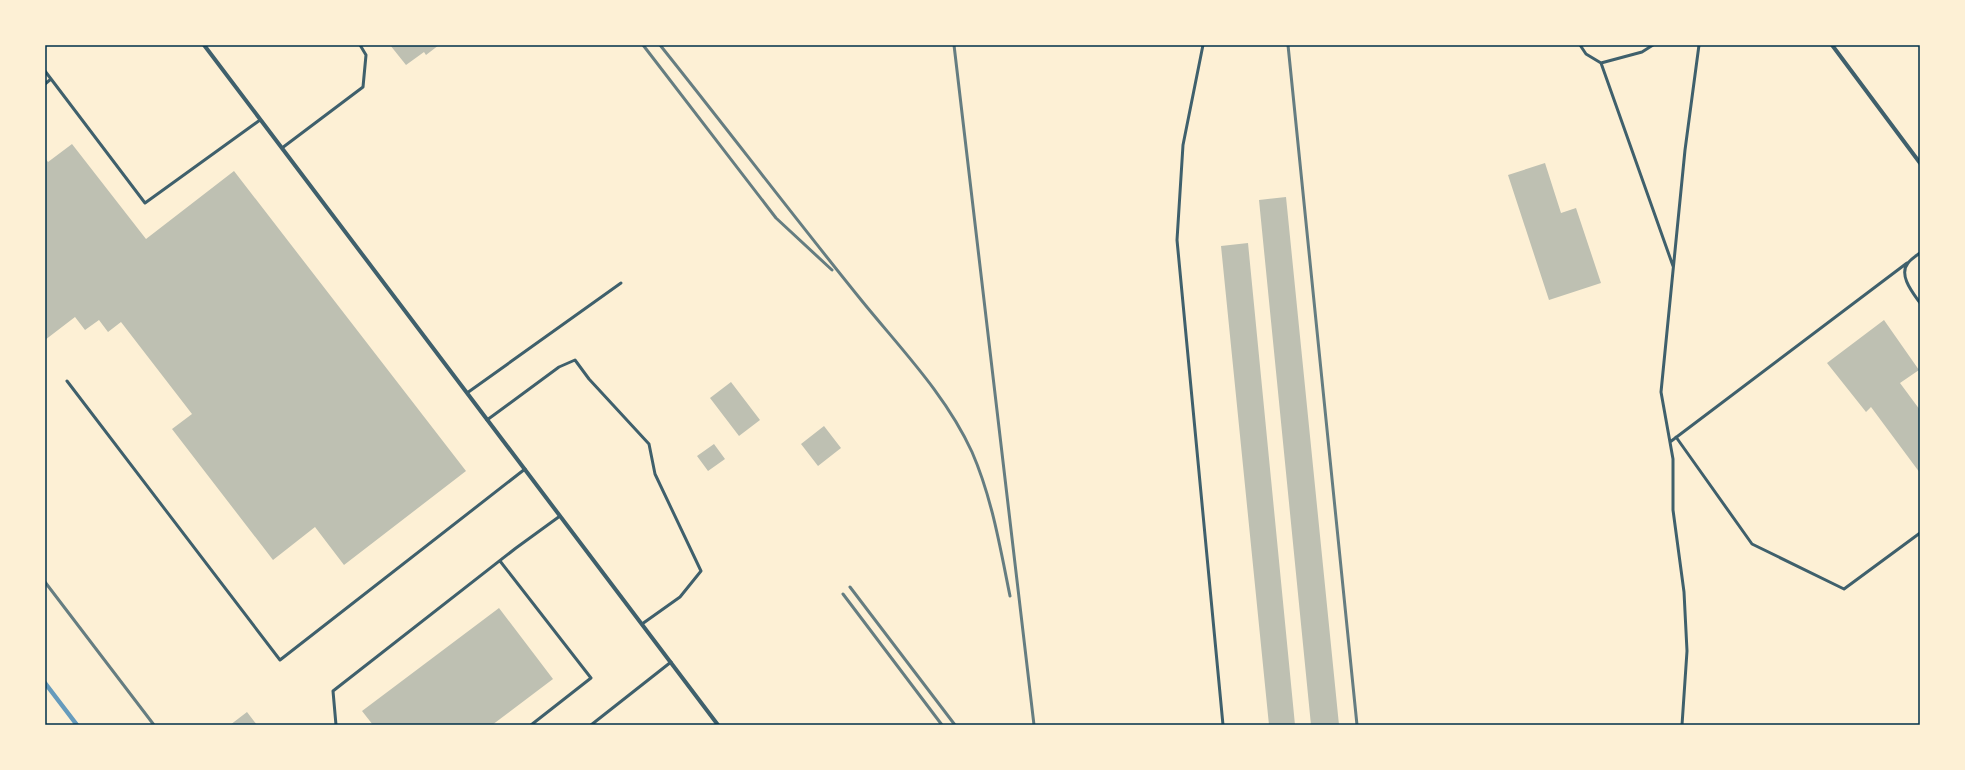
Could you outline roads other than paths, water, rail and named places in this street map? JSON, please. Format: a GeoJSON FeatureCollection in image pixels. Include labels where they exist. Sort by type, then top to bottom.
{"type":"FeatureCollection","features":[{"type":"Feature","properties":{"kind":"street"},"geometry":{"type":"LineString","coordinates":[[204,45],[718,725]]}},
{"type":"Feature","properties":{"kind":"street"},"geometry":{"type":"LineString","coordinates":[[1832,45],[1920,163]]}},
{"type":"Feature","properties":{"kind":"lane"},"geometry":{"type":"LineString","coordinates":[[282,148],[363,87],[366,55],[360,45]]}},
{"type":"Feature","properties":{"kind":"lane"},"geometry":{"type":"LineString","coordinates":[[1203,45],[1183,145],[1177,240],[1223,725]]}},
{"type":"Feature","properties":{"kind":"lane"},"geometry":{"type":"LineString","coordinates":[[1580,45],[1586,54],[1601,63],[1673,268]]}},
{"type":"Feature","properties":{"kind":"lane"},"geometry":{"type":"LineString","coordinates":[[1601,63],[1642,52],[1653,45]]}},
{"type":"Feature","properties":{"kind":"lane"},"geometry":{"type":"LineString","coordinates":[[1682,725],[1687,651],[1684,592],[1673,510],[1673,459],[1661,392],[1685,150],[1699,45]]}},
{"type":"Feature","properties":{"kind":"lane"},"geometry":{"type":"LineString","coordinates":[[45,71],[145,203],[260,120]]}},
{"type":"Feature","properties":{"kind":"lane"},"geometry":{"type":"LineString","coordinates":[[45,84],[52,79]]}},
{"type":"Feature","properties":{"kind":"lane"},"geometry":{"type":"LineString","coordinates":[[1670,442],[1920,253]]}},
{"type":"Feature","properties":{"kind":"lane"},"geometry":{"type":"LineString","coordinates":[[1907,263],[1905,272],[1908,284],[1920,303]]}},
{"type":"Feature","properties":{"kind":"lane"},"geometry":{"type":"LineString","coordinates":[[467,393],[621,283]]}},
{"type":"Feature","properties":{"kind":"lane"},"geometry":{"type":"LineString","coordinates":[[487,420],[558,367],[575,360],[589,379],[649,444],[655,474],[701,571],[680,597],[642,624]]}},
{"type":"Feature","properties":{"kind":"lane"},"geometry":{"type":"LineString","coordinates":[[67,381],[280,660],[525,470]]}},
{"type":"Feature","properties":{"kind":"lane"},"geometry":{"type":"LineString","coordinates":[[1676,438],[1752,544],[1844,588],[1920,532]]}},
{"type":"Feature","properties":{"kind":"lane"},"geometry":{"type":"LineString","coordinates":[[336,725],[333,691],[560,516]]}},
{"type":"Feature","properties":{"kind":"lane"},"geometry":{"type":"LineString","coordinates":[[500,561],[591,678],[531,725]]}},
{"type":"Feature","properties":{"kind":"lane"},"geometry":{"type":"LineString","coordinates":[[591,725],[671,662]]}},
{"type":"Feature","properties":{"kind":"waterway"},"geometry":{"type":"LineString","coordinates":[[45,683],[77,725]]}},
{"type":"Feature","properties":{"kind":"railway"},"geometry":{"type":"LineString","coordinates":[[643,45],[776,218],[832,270]]}},
{"type":"Feature","properties":{"kind":"railway"},"geometry":{"type":"LineString","coordinates":[[660,45],[862,301],[922,373],[949,411],[972,452],[985,487],[995,523],[1010,596]]}},
{"type":"Feature","properties":{"kind":"railway"},"geometry":{"type":"LineString","coordinates":[[954,45],[1034,725]]}},
{"type":"Feature","properties":{"kind":"railway"},"geometry":{"type":"LineString","coordinates":[[1288,45],[1357,725]]}},
{"type":"Feature","properties":{"kind":"railway"},"geometry":{"type":"LineString","coordinates":[[45,582],[154,725]]}},
{"type":"Feature","properties":{"kind":"railway"},"geometry":{"type":"LineString","coordinates":[[850,587],[955,725]]}},
{"type":"Feature","properties":{"kind":"railway"},"geometry":{"type":"LineString","coordinates":[[843,594],[942,725]]}}]}
